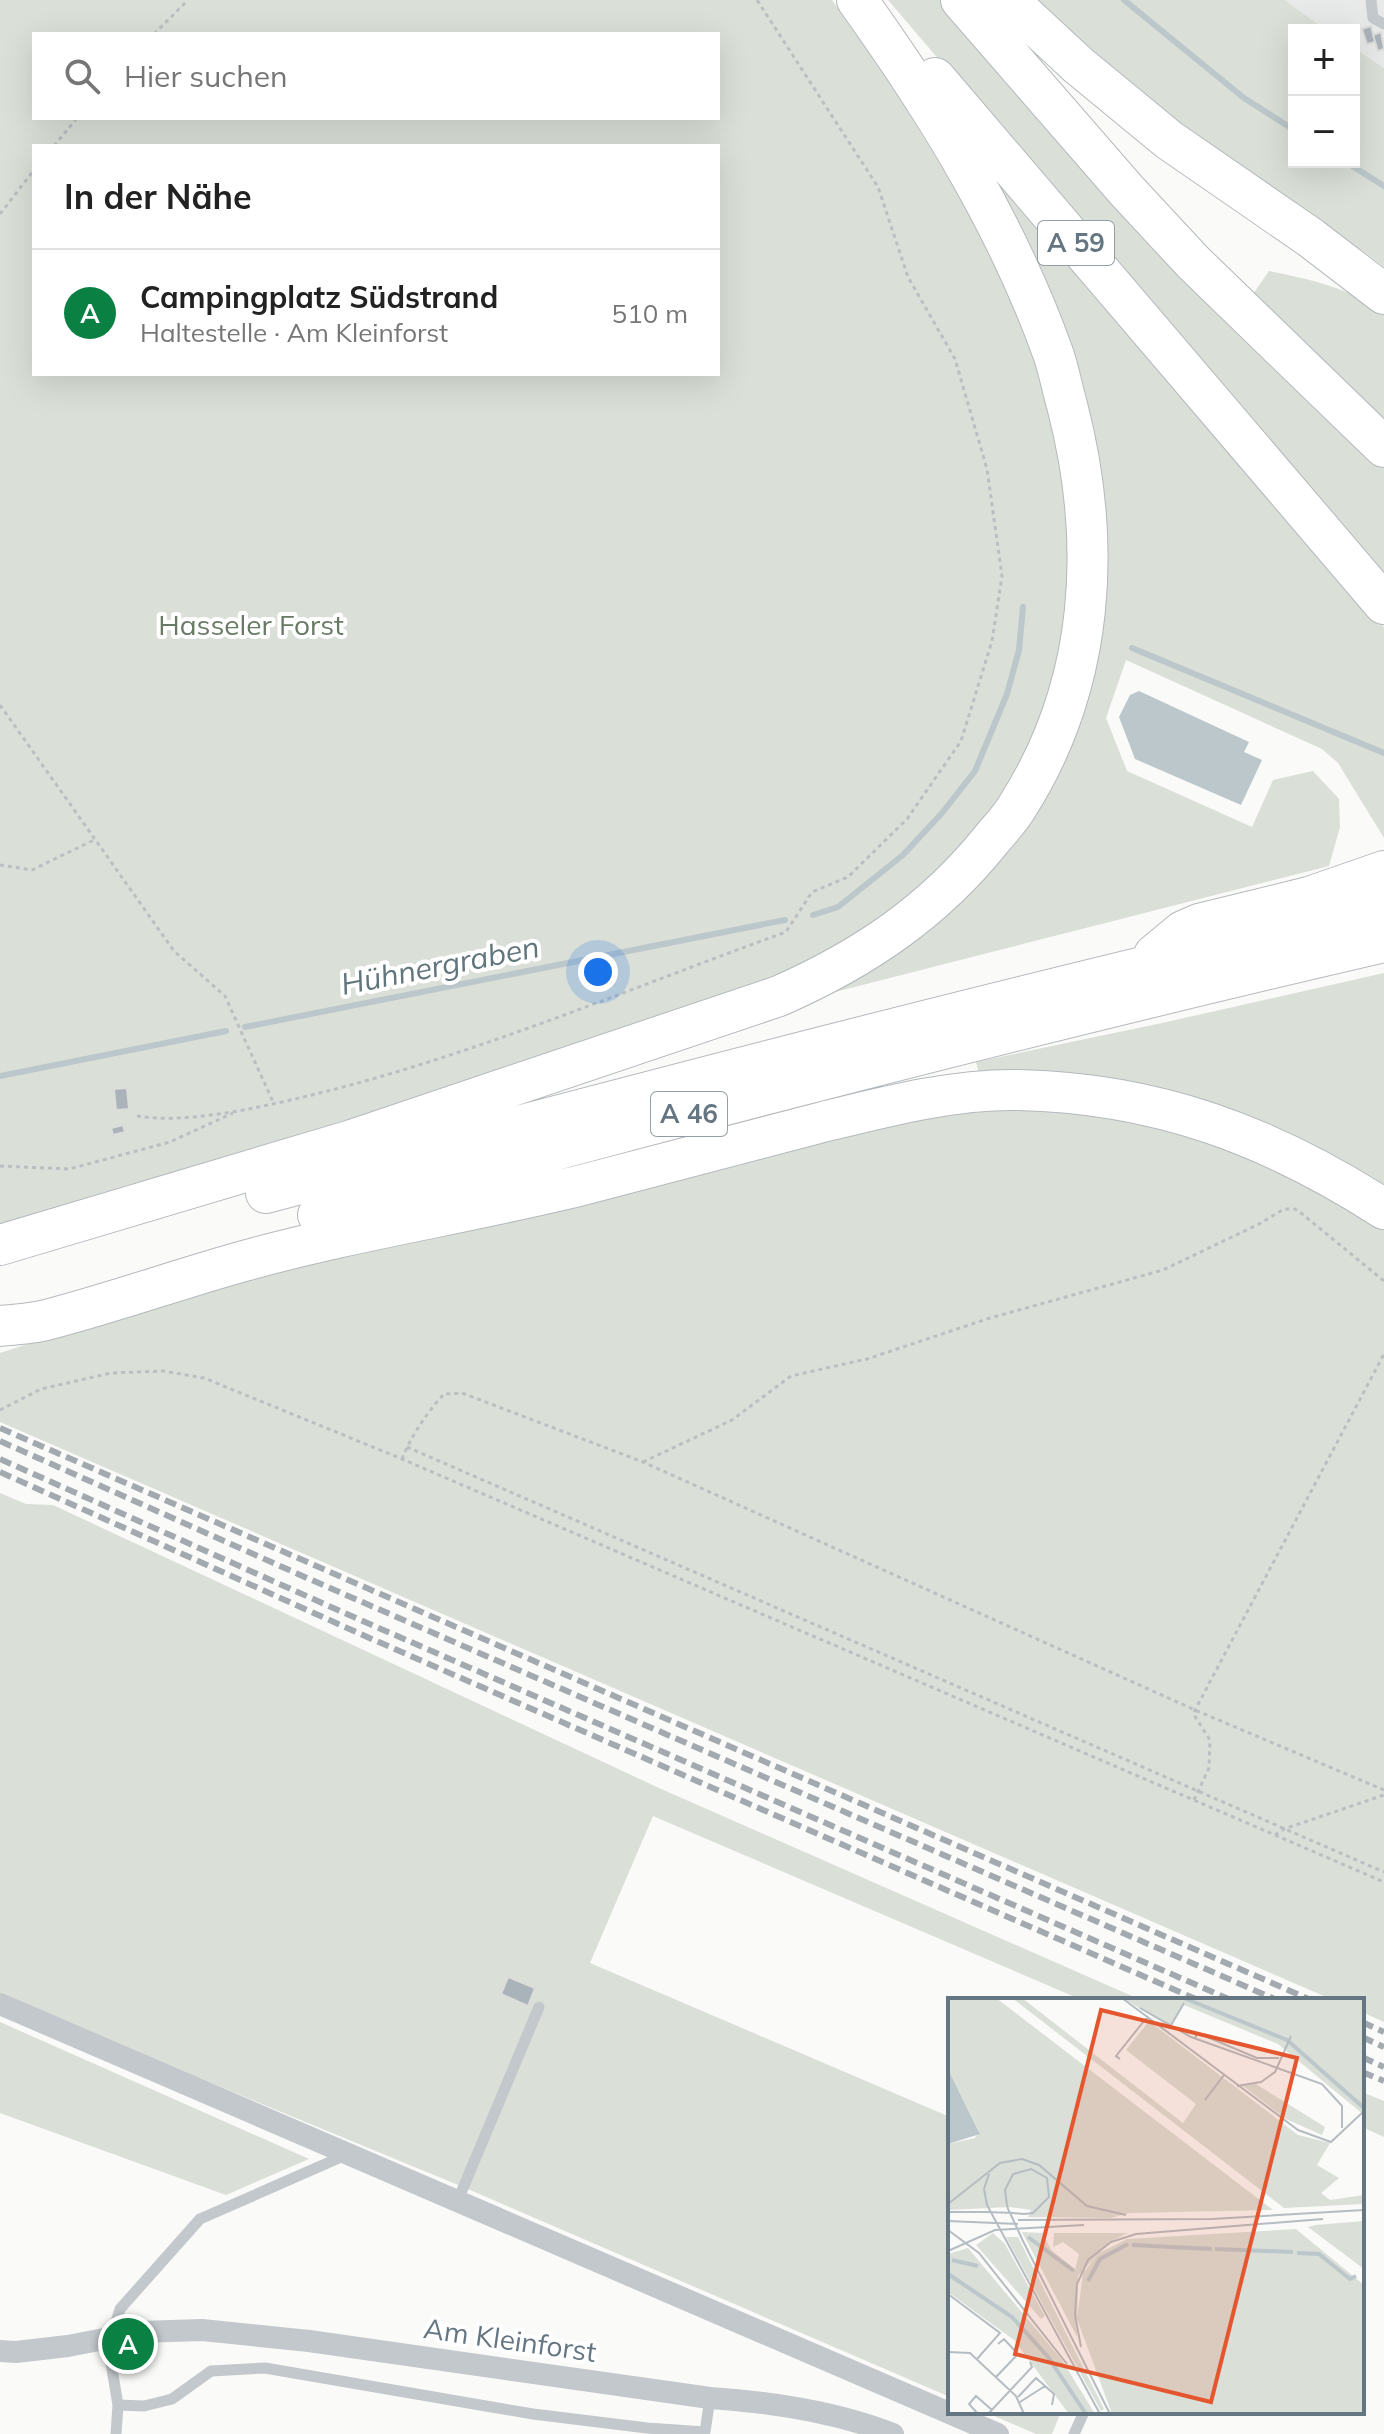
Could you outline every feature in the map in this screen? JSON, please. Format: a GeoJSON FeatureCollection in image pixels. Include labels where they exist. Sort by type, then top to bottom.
{"type":"FeatureCollection","features":[{"type":"Feature","properties":{"kind":"highway"},"geometry":{"type":"LineString","coordinates":[[0,1245],[352,1140],[779,996],[828,974],[874,946],[931,903],[973,863],[1017,809],[1053,743],[1086,619],[1087,513],[1081,466],[1054,356],[1025,281],[991,210],[955,147],[857,0]]}},
{"type":"Feature","properties":{"kind":"highway","name":"A 59"},"geometry":{"type":"LineString","coordinates":[[866,0],[1384,604]]}},
{"type":"Feature","properties":{"kind":"highway","name":"A 59"},"geometry":{"type":"LineString","coordinates":[[961,0],[1127,191],[1194,263],[1384,447]]}},
{"type":"Feature","properties":{"kind":"highway"},"geometry":{"type":"LineString","coordinates":[[1008,0],[1078,65],[1169,140],[1311,238],[1384,294]]}},
{"type":"Feature","properties":{"kind":"highway"},"geometry":{"type":"LineString","coordinates":[[1137,969],[1183,931],[1199,924],[1309,897],[1384,871]]}},
{"type":"Feature","properties":{"kind":"highway","name":"A 46"},"geometry":{"type":"LineString","coordinates":[[0,1267],[398,1158],[1137,969],[1384,910]]}},
{"type":"Feature","properties":{"kind":"highway","name":"A 46"},"geometry":{"type":"LineString","coordinates":[[0,1312],[296,1221],[560,1148],[1046,1022],[1384,942]]}},
{"type":"Feature","properties":{"kind":"highway"},"geometry":{"type":"LineString","coordinates":[[0,1326],[47,1320],[168,1282],[355,1232],[579,1186],[878,1108],[966,1094],[1016,1090],[1089,1095],[1153,1106],[1222,1125],[1277,1148],[1347,1185],[1384,1209]]}},
{"type":"Feature","properties":{"kind":"street"},"geometry":{"type":"LineString","coordinates":[[0,2004],[948,2412]]}},
{"type":"Feature","properties":{"kind":"street","name":"Am Kleinforst"},"geometry":{"type":"LineString","coordinates":[[0,2351],[55,2348],[170,2330],[258,2335],[742,2401],[840,2418],[893,2434]]}},
{"type":"Feature","properties":{"kind":"street"},"geometry":{"type":"LineString","coordinates":[[952,2414],[998,2434]]}},
{"type":"Feature","properties":{"kind":"lane"},"geometry":{"type":"LineString","coordinates":[[1371,0],[1373,18],[1384,24]]}},
{"type":"Feature","properties":{"kind":"lane"},"geometry":{"type":"LineString","coordinates":[[458,2200],[539,2007]]}},
{"type":"Feature","properties":{"kind":"lane"},"geometry":{"type":"LineString","coordinates":[[116,2434],[118,2405],[111,2363],[120,2309],[200,2219],[349,2154]]}},
{"type":"Feature","properties":{"kind":"lane"},"geometry":{"type":"LineString","coordinates":[[118,2405],[144,2406],[172,2399],[211,2371],[265,2368],[533,2414],[705,2432],[710,2398]]}},
{"type":"Feature","properties":{"kind":"lane"},"geometry":{"type":"LineString","coordinates":[[1074,2434],[1083,2414]]}},
{"type":"Feature","properties":{"kind":"path"},"geometry":{"type":"LineString","coordinates":[[156,32],[188,0]]}},
{"type":"Feature","properties":{"kind":"path"},"geometry":{"type":"LineString","coordinates":[[137,1116],[155,1119],[236,1112],[353,1085],[491,1041],[786,932],[812,892],[848,877],[907,819],[961,741],[992,641],[1002,576],[987,469],[955,359],[908,277],[878,187],[757,0]]}},
{"type":"Feature","properties":{"kind":"path"},"geometry":{"type":"LineString","coordinates":[[56,144],[75,120]]}},
{"type":"Feature","properties":{"kind":"path"},"geometry":{"type":"LineString","coordinates":[[0,214],[32,173]]}},
{"type":"Feature","properties":{"kind":"path"},"geometry":{"type":"LineString","coordinates":[[0,705],[174,951],[225,996],[274,1104]]}},
{"type":"Feature","properties":{"kind":"path"},"geometry":{"type":"LineString","coordinates":[[0,865],[32,870],[97,839]]}},
{"type":"Feature","properties":{"kind":"path"},"geometry":{"type":"LineString","coordinates":[[0,1166],[69,1169],[170,1142],[236,1112]]}},
{"type":"Feature","properties":{"kind":"path"},"geometry":{"type":"LineString","coordinates":[[643,1462],[732,1420],[791,1376],[867,1359],[990,1318],[1163,1270],[1284,1209],[1295,1209],[1301,1213],[1384,1281]]}},
{"type":"Feature","properties":{"kind":"path"},"geometry":{"type":"LineString","coordinates":[[1194,1800],[1209,1768],[1210,1740],[1194,1715],[1195,1710],[1384,1354]]}},
{"type":"Feature","properties":{"kind":"path"},"geometry":{"type":"LineString","coordinates":[[0,1410],[41,1389],[111,1373],[163,1371],[204,1378],[402,1459],[1384,1882]]}},
{"type":"Feature","properties":{"kind":"path"},"geometry":{"type":"LineString","coordinates":[[402,1459],[438,1400],[444,1394],[455,1392],[643,1462],[1384,1793]]}},
{"type":"Feature","properties":{"kind":"path"},"geometry":{"type":"LineString","coordinates":[[407,1447],[1384,1872]]}},
{"type":"Feature","properties":{"kind":"path"},"geometry":{"type":"LineString","coordinates":[[1275,1835],[1384,1793]]}},
{"type":"Feature","properties":{"kind":"shaded area"},"geometry":{"type":"Polygon","coordinates":[[[1285,0],[1384,0],[1384,68],[1360,52],[1360,24],[1318,24],[1285,0]]]}},
{"type":"Feature","properties":{"kind":"shaded area"},"geometry":{"type":"Polygon","coordinates":[[[1139,691],[1249,742],[1244,752],[1262,760],[1241,805],[1135,759],[1119,717],[1130,695],[1139,691]]]}},
{"type":"Feature","properties":{"kind":"green space","name":"Hasseler Forst"},"geometry":{"type":"Polygon","coordinates":[[[0,0],[832,0],[875,58],[968,210],[1030,336],[1064,448],[1074,532],[1066,652],[1042,717],[996,806],[949,865],[872,928],[793,968],[268,1152],[134,1183],[0,1223],[0,0]]]}},
{"type":"Feature","properties":{"kind":"green space"},"geometry":{"type":"Polygon","coordinates":[[[888,0],[945,0],[1314,400],[1384,467],[1384,580],[888,0]]]}},
{"type":"Feature","properties":{"kind":"green space"},"geometry":{"type":"Polygon","coordinates":[[[1031,0],[1285,0],[1318,24],[1288,24],[1288,168],[1360,168],[1360,52],[1384,68],[1384,267],[1266,189],[1146,98],[1031,0]]]}},
{"type":"Feature","properties":{"kind":"green space"},"geometry":{"type":"Polygon","coordinates":[[[924,80],[1384,627],[1384,838],[1338,763],[1322,749],[1126,660],[1106,718],[1127,771],[1252,827],[1273,780],[1313,771],[1339,799],[1340,827],[1329,866],[835,992],[863,966],[1058,755],[1089,464],[924,80]]]}},
{"type":"Feature","properties":{"kind":"green space"},"geometry":{"type":"Polygon","coordinates":[[[1269,271],[1344,291],[1384,314],[1384,427],[1251,297],[1269,271]]]}},
{"type":"Feature","properties":{"kind":"green space"},"geometry":{"type":"Polygon","coordinates":[[[1384,973],[1384,2022],[1364,2013],[1364,1998],[1328,1998],[0,1422],[0,1353],[165,1299],[358,1244],[987,1104],[976,1062],[1384,973]]]}},
{"type":"Feature","properties":{"kind":"green space"},"geometry":{"type":"Polygon","coordinates":[[[0,1493],[26,1504],[53,1505],[659,1788],[1136,1998],[1077,1998],[653,1816],[590,1963],[948,2116],[948,2396],[463,2187],[0,1996],[0,1493]]]}},
{"type":"Feature","properties":{"kind":"green space"},"geometry":{"type":"Polygon","coordinates":[[[0,2022],[309,2159],[226,2195],[0,2113],[0,2022]]]}},
{"type":"Feature","properties":{"kind":"green space"},"geometry":{"type":"Polygon","coordinates":[[[1364,2093],[1384,2101],[1384,2137],[1364,2128],[1364,2093]]]}},
{"type":"Feature","properties":{"kind":"green space"},"geometry":{"type":"Polygon","coordinates":[[[990,2414],[1060,2414],[1052,2434],[1036,2434],[990,2414]]]}},
{"type":"Feature","properties":{"kind":"building"},"geometry":{"type":"Polygon","coordinates":[[[1371,26],[1375,42],[1367,44],[1362,29],[1371,26]]]}},
{"type":"Feature","properties":{"kind":"building"},"geometry":{"type":"Polygon","coordinates":[[[1381,32],[1384,49],[1378,51],[1373,35],[1381,32]]]}},
{"type":"Feature","properties":{"kind":"building"},"geometry":{"type":"Polygon","coordinates":[[[127,1088],[129,1109],[116,1110],[114,1089],[127,1088]]]}},
{"type":"Feature","properties":{"kind":"building"},"geometry":{"type":"Polygon","coordinates":[[[123,1125],[125,1132],[113,1135],[111,1128],[123,1125]]]}},
{"type":"Feature","properties":{"kind":"building"},"geometry":{"type":"Polygon","coordinates":[[[508,1977],[535,1988],[528,2006],[501,1994],[508,1977]]]}},
{"type":"Feature","properties":{"kind":"waterway"},"geometry":{"type":"LineString","coordinates":[[1124,0],[1244,98],[1288,126]]}},
{"type":"Feature","properties":{"kind":"waterway"},"geometry":{"type":"LineString","coordinates":[[1356,168],[1384,186]]}},
{"type":"Feature","properties":{"kind":"waterway","name":"Hühnergraben"},"geometry":{"type":"LineString","coordinates":[[813,915],[838,907],[903,855],[975,771],[1007,694],[1019,650],[1023,607]]}},
{"type":"Feature","properties":{"kind":"waterway","name":"Hühnergraben"},"geometry":{"type":"LineString","coordinates":[[1132,648],[1384,753]]}},
{"type":"Feature","properties":{"kind":"waterway","name":"Hühnergraben"},"geometry":{"type":"LineString","coordinates":[[245,1027],[785,920]]}},
{"type":"Feature","properties":{"kind":"waterway","name":"Hühnergraben"},"geometry":{"type":"LineString","coordinates":[[0,1076],[226,1031]]}},
{"type":"Feature","properties":{"kind":"railway"},"geometry":{"type":"LineString","coordinates":[[0,1428],[1306,1998]]}},
{"type":"Feature","properties":{"kind":"railway"},"geometry":{"type":"LineString","coordinates":[[0,1441],[1272,1998]]}},
{"type":"Feature","properties":{"kind":"railway"},"geometry":{"type":"LineString","coordinates":[[0,1459],[1226,1998]]}},
{"type":"Feature","properties":{"kind":"railway"},"geometry":{"type":"LineString","coordinates":[[0,1472],[365,1636],[1193,1998]]}},
{"type":"Feature","properties":{"kind":"railway"},"geometry":{"type":"LineString","coordinates":[[1364,2023],[1384,2032]]}},
{"type":"Feature","properties":{"kind":"railway"},"geometry":{"type":"LineString","coordinates":[[1364,2038],[1384,2047]]}},
{"type":"Feature","properties":{"kind":"railway"},"geometry":{"type":"LineString","coordinates":[[1364,2058],[1384,2067]]}},
{"type":"Feature","properties":{"kind":"railway"},"geometry":{"type":"LineString","coordinates":[[1364,2073],[1384,2081]]}},
{"type":"Feature","properties":{"kind":"place","name":"Campingplatz Südstrand"},"geometry":{"type":"Point","coordinates":[128,2344]}}]}
